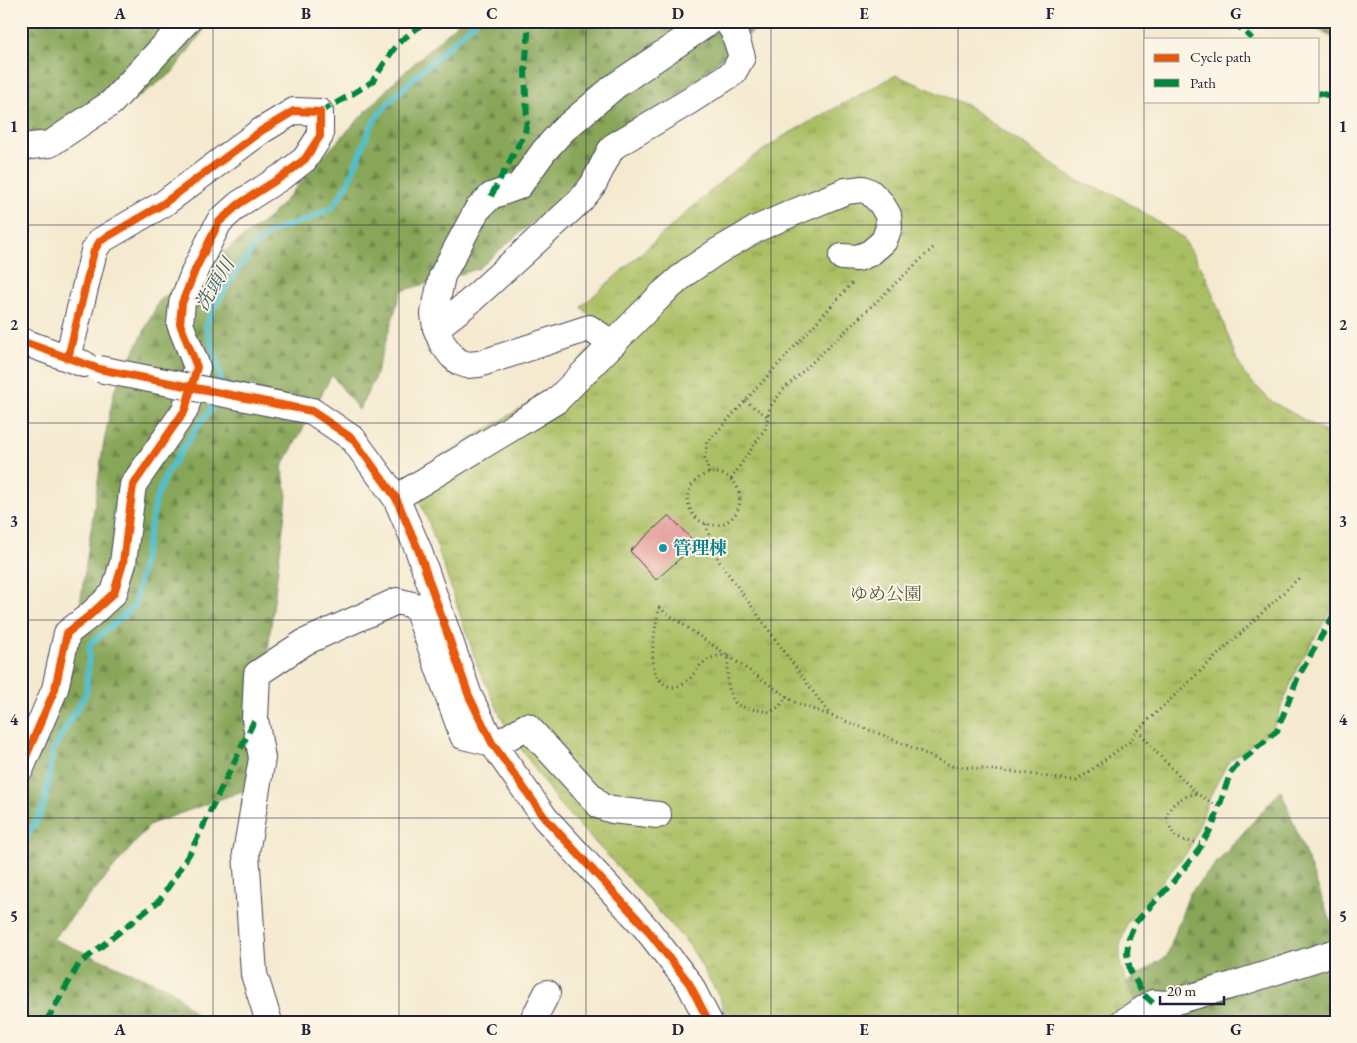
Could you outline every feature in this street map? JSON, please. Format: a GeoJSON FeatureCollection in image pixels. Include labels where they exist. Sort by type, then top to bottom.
{"type":"FeatureCollection","features":[{"type":"Feature","properties":{"kind":"street"},"geometry":{"type":"LineString","coordinates":[[21,147],[50,144],[111,103],[187,21]]}},
{"type":"Feature","properties":{"kind":"street"},"geometry":{"type":"LineString","coordinates":[[613,344],[589,328],[479,364],[467,365],[459,362],[442,343],[436,328],[434,314],[442,276],[477,210],[491,196],[519,186],[544,150],[563,130],[615,86],[711,21]]}},
{"type":"Feature","properties":{"kind":"street"},"geometry":{"type":"LineString","coordinates":[[436,328],[467,304],[580,201],[594,185],[614,146],[688,102],[733,72],[742,57],[734,32],[727,21]]}},
{"type":"Feature","properties":{"kind":"street"},"geometry":{"type":"LineString","coordinates":[[21,768],[55,689],[67,633],[114,593],[123,563],[133,485],[185,410],[197,367],[180,324],[182,303],[196,268],[219,222],[239,204],[286,174],[305,159],[320,136],[320,112],[294,111],[261,131],[163,204],[100,241],[94,251],[68,358]]}},
{"type":"Feature","properties":{"kind":"street"},"geometry":{"type":"LineString","coordinates":[[396,498],[556,401],[686,272],[756,229],[846,191],[863,189],[870,192],[888,215],[890,227],[884,241],[870,253],[858,258],[842,257]]}},
{"type":"Feature","properties":{"kind":"street"},"geometry":{"type":"LineString","coordinates":[[21,342],[99,369],[312,411],[353,439],[396,498],[418,549],[469,696],[493,744],[545,818],[645,927],[689,983],[709,1022]]}},
{"type":"Feature","properties":{"kind":"street"},"geometry":{"type":"LineString","coordinates":[[269,1022],[254,974],[246,853],[262,758],[255,719],[256,674],[304,642],[398,601],[416,606],[463,736],[493,744],[527,726],[600,806],[612,810],[658,815]]}},
{"type":"Feature","properties":{"kind":"street"},"geometry":{"type":"LineString","coordinates":[[1123,1022],[1153,1003],[1166,1004],[1336,952]]}},
{"type":"Feature","properties":{"kind":"street"},"geometry":{"type":"LineString","coordinates":[[532,1022],[547,993]]}},
{"type":"Feature","properties":{"kind":"path"},"geometry":{"type":"LineString","coordinates":[[731,479],[764,429],[770,407],[784,389],[935,246]]}},
{"type":"Feature","properties":{"kind":"path"},"geometry":{"type":"LineString","coordinates":[[709,473],[705,458],[707,443],[869,265],[870,253]]}},
{"type":"Feature","properties":{"kind":"path"},"geometry":{"type":"LineString","coordinates":[[745,401],[767,416]]}},
{"type":"Feature","properties":{"kind":"path"},"geometry":{"type":"LineString","coordinates":[[709,473],[722,474],[731,479],[737,487],[740,497],[739,507],[734,516],[726,522],[716,525],[706,524],[697,519],[690,511],[688,501],[689,490],[694,482],[702,475],[709,473]]}},
{"type":"Feature","properties":{"kind":"path"},"geometry":{"type":"LineString","coordinates":[[706,524],[713,549],[719,561],[830,715]]}},
{"type":"Feature","properties":{"kind":"path"},"geometry":{"type":"LineString","coordinates":[[728,655],[715,656],[706,660],[684,684],[669,686],[663,683],[654,671],[653,664],[659,608],[728,655],[796,703],[891,738],[952,766],[1076,780],[1129,742],[1138,730],[1299,578]]}},
{"type":"Feature","properties":{"kind":"path"},"geometry":{"type":"LineString","coordinates":[[728,655],[728,690],[738,705],[770,712],[780,706],[787,696]]}},
{"type":"Feature","properties":{"kind":"path"},"geometry":{"type":"LineString","coordinates":[[1138,730],[1158,754],[1196,793],[1219,807]]}},
{"type":"Feature","properties":{"kind":"path"},"geometry":{"type":"LineString","coordinates":[[1196,793],[1177,801],[1167,816],[1168,824],[1172,833],[1179,839],[1203,843]]}},
{"type":"Feature","properties":{"kind":"green space"},"geometry":{"type":"Polygon","coordinates":[[[21,21],[210,21],[172,73],[66,148],[21,137],[21,21]]]}},
{"type":"Feature","properties":{"kind":"green space"},"geometry":{"type":"Polygon","coordinates":[[[460,21],[765,21],[478,269],[401,291],[374,380],[359,410],[332,375],[282,467],[287,496],[251,788],[151,824],[53,939],[172,990],[203,1022],[21,1022],[21,784],[31,770],[60,695],[80,605],[103,447],[114,392],[159,301],[271,216],[391,85],[460,21]]]}},
{"type":"Feature","properties":{"kind":"green space"},"geometry":{"type":"Polygon","coordinates":[[[1300,21],[1336,21],[1336,39],[1300,21]]]}},
{"type":"Feature","properties":{"kind":"green space","name":"ゆめ公園"},"geometry":{"type":"Polygon","coordinates":[[[896,75],[968,106],[1075,180],[1117,196],[1183,238],[1206,276],[1235,355],[1244,374],[1271,401],[1324,431],[1336,448],[1336,602],[1297,668],[1272,730],[1229,761],[1212,792],[1189,850],[1127,923],[1120,946],[1120,964],[1129,988],[1139,1005],[1107,1022],[728,1022],[719,996],[690,946],[559,804],[505,725],[478,667],[429,523],[409,476],[550,391],[608,331],[581,307],[733,171],[784,136],[896,75]]]}},
{"type":"Feature","properties":{"kind":"green space"},"geometry":{"type":"Polygon","coordinates":[[[1281,790],[1336,935],[1336,1022],[1066,1022],[1167,956],[1189,894],[1281,790]]]}},
{"type":"Feature","properties":{"kind":"building","name":"管理棟"},"geometry":{"type":"Polygon","coordinates":[[[669,515],[696,544],[656,580],[630,551],[669,515]]]}},
{"type":"Feature","properties":{"kind":"waterway","name":"洗頭川"},"geometry":{"type":"LineString","coordinates":[[219,387],[221,383],[218,366],[206,327],[211,312],[237,271],[257,243],[271,232],[308,219],[333,207],[348,183],[370,128],[380,112],[404,87],[476,21]]}},
{"type":"Feature","properties":{"kind":"waterway","name":"洗頭川"},"geometry":{"type":"LineString","coordinates":[[21,848],[44,806],[53,750],[86,693],[90,644],[134,606],[156,500],[165,476],[199,424],[210,411],[215,398]]}},
{"type":"Feature","properties":{"kind":"marked path"},"geometry":{"type":"LineString","coordinates":[[320,112],[372,82],[397,44],[426,21]]}},
{"type":"Feature","properties":{"kind":"marked path"},"geometry":{"type":"LineString","coordinates":[[491,196],[525,133],[527,121],[525,72],[529,21]]}},
{"type":"Feature","properties":{"kind":"marked path"},"geometry":{"type":"LineString","coordinates":[[1233,21],[1251,38]]}},
{"type":"Feature","properties":{"kind":"marked path"},"geometry":{"type":"LineString","coordinates":[[1320,93],[1336,97]]}},
{"type":"Feature","properties":{"kind":"marked path"},"geometry":{"type":"LineString","coordinates":[[1153,1003],[1143,994],[1130,970],[1127,953],[1129,937],[1135,923],[1173,882],[1198,851],[1213,825],[1230,774],[1238,764],[1277,731],[1298,677],[1336,611]]}},
{"type":"Feature","properties":{"kind":"marked path"},"geometry":{"type":"LineString","coordinates":[[46,1022],[79,964],[160,900],[191,851],[255,719]]}},
{"type":"Feature","properties":{"kind":"cycle path"},"geometry":{"type":"LineString","coordinates":[[21,768],[55,689],[67,633],[114,593],[123,563],[133,485],[185,410],[197,367],[180,324],[182,303],[196,268],[219,222],[239,204],[286,174],[305,159],[320,136],[320,112],[294,111],[261,131],[163,204],[100,241],[94,251],[68,358]]}},
{"type":"Feature","properties":{"kind":"cycle path"},"geometry":{"type":"LineString","coordinates":[[21,341],[99,369],[312,411],[353,439],[396,498],[418,549],[469,696],[492,743],[545,818],[645,927],[689,983],[709,1022]]}},
{"type":"Feature","properties":{"kind":"place","name":"管理棟"},"geometry":{"type":"Point","coordinates":[663,548]}}]}
